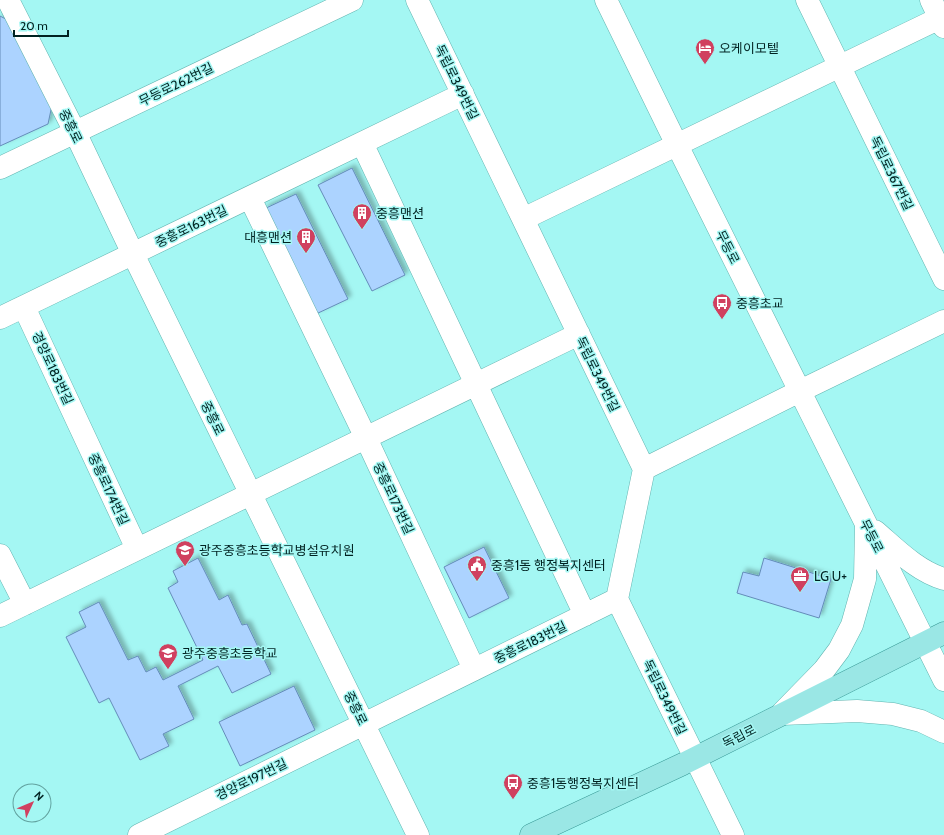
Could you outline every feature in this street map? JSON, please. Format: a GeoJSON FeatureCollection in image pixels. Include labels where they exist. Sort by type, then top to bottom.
{"type":"FeatureCollection","features":[{"type":"Feature","properties":{"kind":"main road","name":"독립로"},"geometry":{"type":"LineString","coordinates":[[531,835],[695,758],[935,637]]}},
{"type":"Feature","properties":{"kind":"street","name":"중흥로"},"geometry":{"type":"LineString","coordinates":[[8,0],[75,132],[132,254],[418,835]]}},
{"type":"Feature","properties":{"kind":"street","name":"무등로262번길"},"geometry":{"type":"LineString","coordinates":[[0,168],[352,0]]}},
{"type":"Feature","properties":{"kind":"street","name":"독립로349번길"},"geometry":{"type":"LineString","coordinates":[[417,0],[644,469]]}},
{"type":"Feature","properties":{"kind":"street","name":"무등로"},"geometry":{"type":"LineString","coordinates":[[606,0],[866,524],[935,637],[944,680]]}},
{"type":"Feature","properties":{"kind":"street","name":"독립로367번길"},"geometry":{"type":"LineString","coordinates":[[807,0],[944,280]]}},
{"type":"Feature","properties":{"kind":"street"},"geometry":{"type":"LineString","coordinates":[[523,219],[839,66],[940,15]]}},
{"type":"Feature","properties":{"kind":"street","name":"중흥로163번길"},"geometry":{"type":"LineString","coordinates":[[132,254],[462,94]]}},
{"type":"Feature","properties":{"kind":"street"},"geometry":{"type":"LineString","coordinates":[[362,143],[585,615]]}},
{"type":"Feature","properties":{"kind":"street","name":"중흥로173번길"},"geometry":{"type":"LineString","coordinates":[[250,198],[366,438],[474,669]]}},
{"type":"Feature","properties":{"kind":"street"},"geometry":{"type":"LineString","coordinates":[[0,318],[132,254]]}},
{"type":"Feature","properties":{"kind":"street","name":"경양로183번길"},"geometry":{"type":"LineString","coordinates":[[24,307],[81,429]]}},
{"type":"Feature","properties":{"kind":"street"},"geometry":{"type":"LineString","coordinates":[[617,599],[644,469],[944,321]]}},
{"type":"Feature","properties":{"kind":"street"},"geometry":{"type":"LineString","coordinates":[[0,616],[579,334]]}},
{"type":"Feature","properties":{"kind":"street","name":"중흥로174번길"},"geometry":{"type":"LineString","coordinates":[[81,429],[137,549]]}},
{"type":"Feature","properties":{"kind":"street"},"geometry":{"type":"LineString","coordinates":[[866,524],[907,560],[934,576],[944,579]]}},
{"type":"Feature","properties":{"kind":"street"},"geometry":{"type":"LineString","coordinates":[[782,714],[824,670],[839,650],[852,626],[865,579],[866,524]]}},
{"type":"Feature","properties":{"kind":"street"},"geometry":{"type":"LineString","coordinates":[[0,555],[25,604]]}},
{"type":"Feature","properties":{"kind":"street","name":"독립로349번길"},"geometry":{"type":"LineString","coordinates":[[617,599],[733,835]]}},
{"type":"Feature","properties":{"kind":"street","name":"중흥로183번길"},"geometry":{"type":"LineString","coordinates":[[363,724],[617,599]]}},
{"type":"Feature","properties":{"kind":"street"},"geometry":{"type":"LineString","coordinates":[[782,714],[857,711],[893,714],[921,721],[944,732]]}},
{"type":"Feature","properties":{"kind":"street","name":"경양로197번길"},"geometry":{"type":"LineString","coordinates":[[139,835],[363,724]]}},
{"type":"Feature","properties":{"kind":"building"},"geometry":{"type":"Polygon","coordinates":[[[0,16],[17,25],[52,105],[48,124],[0,146],[0,16]]]}},
{"type":"Feature","properties":{"kind":"building","name":"중흥맨션"},"geometry":{"type":"Polygon","coordinates":[[[352,168],[405,275],[372,291],[318,185],[352,168]]]}},
{"type":"Feature","properties":{"kind":"building","name":"대흥맨션"},"geometry":{"type":"Polygon","coordinates":[[[296,194],[348,299],[316,314],[264,209],[296,194]]]}},
{"type":"Feature","properties":{"kind":"building","name":"중흥1동 행정복지센터"},"geometry":{"type":"Polygon","coordinates":[[[484,547],[509,598],[469,618],[444,567],[484,547]]]}},
{"type":"Feature","properties":{"kind":"building"},"geometry":{"type":"Polygon","coordinates":[[[198,558],[219,600],[228,595],[242,625],[247,624],[271,674],[232,693],[218,666],[178,686],[194,719],[163,734],[169,746],[140,760],[109,698],[99,703],[66,637],[86,627],[79,612],[99,602],[128,660],[138,656],[146,672],[156,667],[163,680],[203,660],[168,588],[178,582],[173,571],[198,558]]]}},
{"type":"Feature","properties":{"kind":"building"},"geometry":{"type":"Polygon","coordinates":[[[764,558],[831,579],[819,618],[737,593],[743,572],[759,576],[764,558]]]}},
{"type":"Feature","properties":{"kind":"building"},"geometry":{"type":"Polygon","coordinates":[[[294,686],[315,730],[240,766],[219,722],[294,686]]]}},
{"type":"Feature","properties":{"kind":"place","name":"오케이모텔"},"geometry":{"type":"Point","coordinates":[705,65]}},
{"type":"Feature","properties":{"kind":"place","name":"중흥맨션"},"geometry":{"type":"Point","coordinates":[362,230]}},
{"type":"Feature","properties":{"kind":"place","name":"대흥맨션"},"geometry":{"type":"Point","coordinates":[306,254]}},
{"type":"Feature","properties":{"kind":"place","name":"중흥초교"},"geometry":{"type":"Point","coordinates":[722,320]}},
{"type":"Feature","properties":{"kind":"place","name":"광주중흥초등학교병설유치원"},"geometry":{"type":"Point","coordinates":[185,567]}},
{"type":"Feature","properties":{"kind":"place","name":"중흥1동 행정복지센터"},"geometry":{"type":"Point","coordinates":[477,582]}},
{"type":"Feature","properties":{"kind":"place","name":"LG U+"},"geometry":{"type":"Point","coordinates":[800,593]}},
{"type":"Feature","properties":{"kind":"place","name":"광주중흥초등학교"},"geometry":{"type":"Point","coordinates":[168,670]}},
{"type":"Feature","properties":{"kind":"place","name":"중흥1동행정복지센터"},"geometry":{"type":"Point","coordinates":[513,800]}}]}
